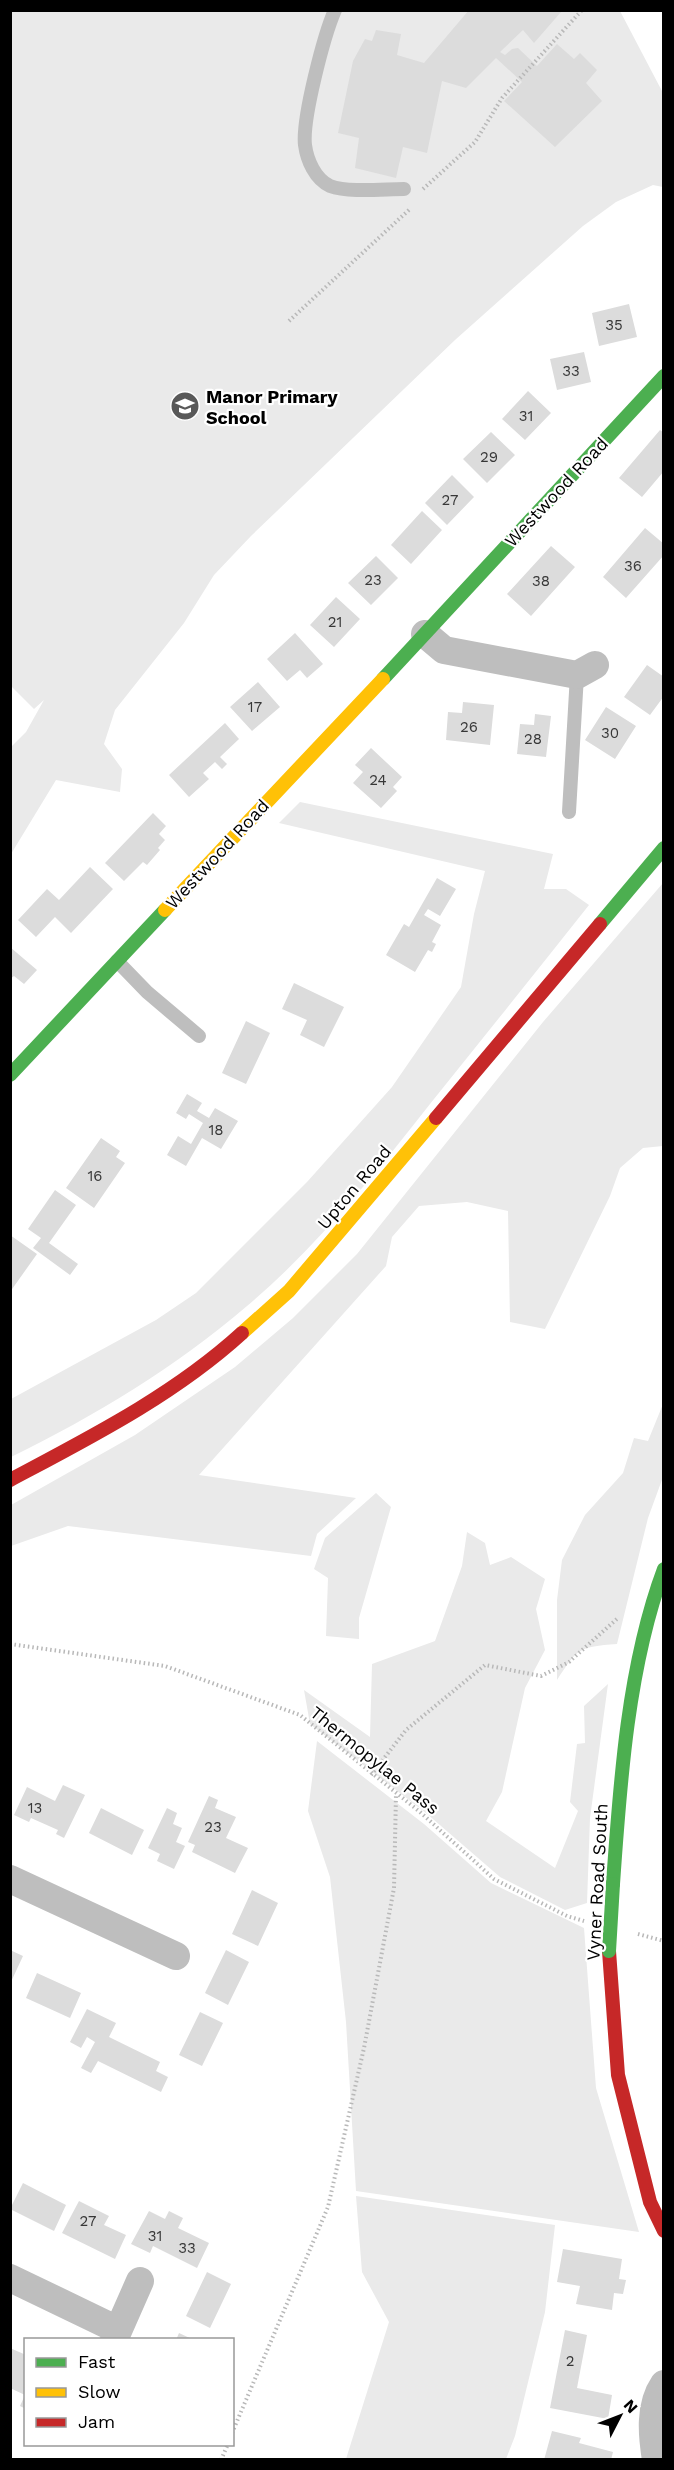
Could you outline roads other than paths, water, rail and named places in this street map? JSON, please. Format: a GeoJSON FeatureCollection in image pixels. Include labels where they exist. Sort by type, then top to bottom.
{"type":"FeatureCollection","features":[{"type":"Feature","properties":{"kind":"street","name":"Westwood Road"},"geometry":{"type":"LineString","coordinates":[[10,1075],[425,634],[663,376]]}},
{"type":"Feature","properties":{"kind":"street"},"geometry":{"type":"LineString","coordinates":[[425,634],[444,650],[586,670]]}},
{"type":"Feature","properties":{"kind":"street","name":"Upton Road"},"geometry":{"type":"LineString","coordinates":[[10,1480],[117,1423],[218,1355],[289,1291],[663,848]]}},
{"type":"Feature","properties":{"kind":"street","name":"Vyner Road South"},"geometry":{"type":"LineString","coordinates":[[663,1569],[641,1647],[630,1715],[618,1804],[609,1951],[618,2075],[657,2200],[663,2231]]}},
{"type":"Feature","properties":{"kind":"street"},"geometry":{"type":"LineString","coordinates":[[10,1879],[176,1956]]}},
{"type":"Feature","properties":{"kind":"street"},"geometry":{"type":"LineString","coordinates":[[10,2278],[116,2335],[140,2282]]}},
{"type":"Feature","properties":{"kind":"street"},"geometry":{"type":"LineString","coordinates":[[656,2460],[652,2425],[657,2394],[663,2384]]}},
{"type":"Feature","properties":{"kind":"lane"},"geometry":{"type":"LineString","coordinates":[[335,10],[310,101],[305,143],[309,164],[329,185],[345,189],[410,192]]}},
{"type":"Feature","properties":{"kind":"lane"},"geometry":{"type":"LineString","coordinates":[[569,812],[586,670]]}},
{"type":"Feature","properties":{"kind":"lane"},"geometry":{"type":"LineString","coordinates":[[117,961],[147,992],[199,1036]]}},
{"type":"Feature","properties":{"kind":"place","name":"Manor Primary School"},"geometry":{"type":"Point","coordinates":[185,406]}}]}
